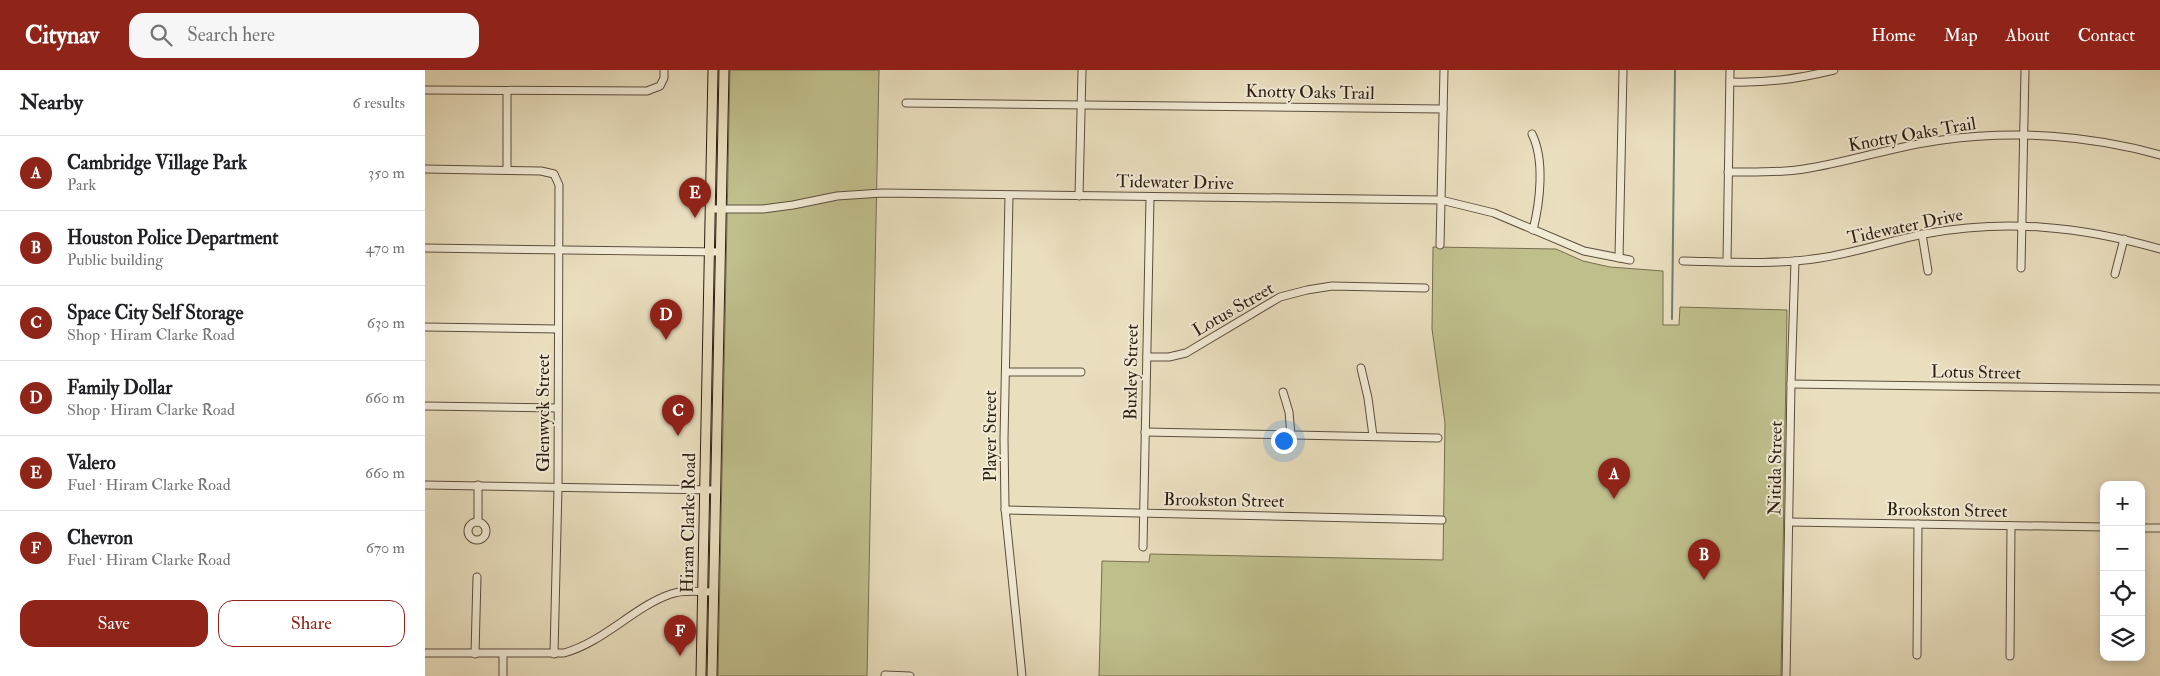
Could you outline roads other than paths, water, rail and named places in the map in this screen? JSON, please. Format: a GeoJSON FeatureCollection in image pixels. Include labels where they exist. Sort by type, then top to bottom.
{"type":"FeatureCollection","features":[{"type":"Feature","properties":{"kind":"main road","name":"Hiram Clarke Road"},"geometry":{"type":"LineString","coordinates":[[701,676],[713,70]]}},
{"type":"Feature","properties":{"kind":"main road","name":"Hiram Clarke Road"},"geometry":{"type":"LineString","coordinates":[[712,676],[723,70]]}},
{"type":"Feature","properties":{"kind":"main road"},"geometry":{"type":"LineString","coordinates":[[712,94],[723,95]]}},
{"type":"Feature","properties":{"kind":"main road"},"geometry":{"type":"LineString","coordinates":[[708,372],[718,372]]}},
{"type":"Feature","properties":{"kind":"street"},"geometry":{"type":"LineString","coordinates":[[425,90],[647,91],[660,86],[664,78],[664,70]]}},
{"type":"Feature","properties":{"kind":"street"},"geometry":{"type":"LineString","coordinates":[[1079,196],[1082,70]]}},
{"type":"Feature","properties":{"kind":"street"},"geometry":{"type":"LineString","coordinates":[[1440,245],[1444,70]]}},
{"type":"Feature","properties":{"kind":"street"},"geometry":{"type":"LineString","coordinates":[[1619,258],[1623,70]]}},
{"type":"Feature","properties":{"kind":"street"},"geometry":{"type":"LineString","coordinates":[[1727,262],[1730,70]]}},
{"type":"Feature","properties":{"kind":"street"},"geometry":{"type":"LineString","coordinates":[[1729,82],[1763,83],[1794,79],[1835,70]]}},
{"type":"Feature","properties":{"kind":"street"},"geometry":{"type":"LineString","coordinates":[[2021,268],[2025,70]]}},
{"type":"Feature","properties":{"kind":"street"},"geometry":{"type":"LineString","coordinates":[[425,169],[507,170],[507,91]]}},
{"type":"Feature","properties":{"kind":"street","name":"Knotty Oaks Trail"},"geometry":{"type":"LineString","coordinates":[[906,103],[1443,109]]}},
{"type":"Feature","properties":{"kind":"street"},"geometry":{"type":"LineString","coordinates":[[1532,134],[1539,147],[1538,210],[1533,230]]}},
{"type":"Feature","properties":{"kind":"street","name":"Knotty Oaks Trail"},"geometry":{"type":"LineString","coordinates":[[1728,172],[1801,169],[1940,140],[1983,136],[2024,135],[2089,140],[2160,155]]}},
{"type":"Feature","properties":{"kind":"street","name":"Glenwyck Street"},"geometry":{"type":"LineString","coordinates":[[507,170],[541,170],[554,174],[559,185],[554,654]]}},
{"type":"Feature","properties":{"kind":"street","name":"Tidewater Drive"},"geometry":{"type":"LineString","coordinates":[[710,209],[763,209],[837,196],[881,193],[1441,200],[1494,213],[1584,251],[1631,260]]}},
{"type":"Feature","properties":{"kind":"street","name":"Player Street"},"geometry":{"type":"LineString","coordinates":[[1009,196],[1004,439],[1005,510],[1022,676]]}},
{"type":"Feature","properties":{"kind":"street","name":"Buxley Street"},"geometry":{"type":"LineString","coordinates":[[1143,547],[1150,197]]}},
{"type":"Feature","properties":{"kind":"street","name":"Tidewater Drive"},"geometry":{"type":"LineString","coordinates":[[1683,261],[1795,261],[1847,254],[1922,234],[1992,225],[2062,228],[2123,239],[2160,249]]}},
{"type":"Feature","properties":{"kind":"street"},"geometry":{"type":"LineString","coordinates":[[1922,234],[1928,271]]}},
{"type":"Feature","properties":{"kind":"street"},"geometry":{"type":"LineString","coordinates":[[2115,274],[2123,239]]}},
{"type":"Feature","properties":{"kind":"street"},"geometry":{"type":"LineString","coordinates":[[425,248],[720,252]]}},
{"type":"Feature","properties":{"kind":"street","name":"Nitida Street"},"geometry":{"type":"LineString","coordinates":[[1786,676],[1795,261]]}},
{"type":"Feature","properties":{"kind":"street","name":"Lotus Street"},"geometry":{"type":"LineString","coordinates":[[1147,357],[1169,357],[1186,353],[1280,297],[1307,290],[1332,286],[1425,288]]}},
{"type":"Feature","properties":{"kind":"street"},"geometry":{"type":"LineString","coordinates":[[425,327],[558,329]]}},
{"type":"Feature","properties":{"kind":"street"},"geometry":{"type":"LineString","coordinates":[[1361,368],[1369,398],[1373,436]]}},
{"type":"Feature","properties":{"kind":"street"},"geometry":{"type":"LineString","coordinates":[[1006,372],[1081,372]]}},
{"type":"Feature","properties":{"kind":"street","name":"Lotus Street"},"geometry":{"type":"LineString","coordinates":[[1791,384],[2160,389]]}},
{"type":"Feature","properties":{"kind":"street"},"geometry":{"type":"LineString","coordinates":[[1283,392],[1289,412],[1291,435]]}},
{"type":"Feature","properties":{"kind":"street"},"geometry":{"type":"LineString","coordinates":[[425,406],[558,408]]}},
{"type":"Feature","properties":{"kind":"street"},"geometry":{"type":"LineString","coordinates":[[1145,432],[1439,438]]}},
{"type":"Feature","properties":{"kind":"street"},"geometry":{"type":"LineString","coordinates":[[425,485],[715,490]]}},
{"type":"Feature","properties":{"kind":"street"},"geometry":{"type":"LineString","coordinates":[[478,485],[478,522]]}},
{"type":"Feature","properties":{"kind":"street","name":"Brookston Street"},"geometry":{"type":"LineString","coordinates":[[1005,510],[1442,520]]}},
{"type":"Feature","properties":{"kind":"street","name":"Brookston Street"},"geometry":{"type":"LineString","coordinates":[[1789,522],[2100,527]]}},
{"type":"Feature","properties":{"kind":"street"},"geometry":{"type":"LineString","coordinates":[[1917,655],[1918,524]]}},
{"type":"Feature","properties":{"kind":"street"},"geometry":{"type":"LineString","coordinates":[[2010,656],[2011,526]]}},
{"type":"Feature","properties":{"kind":"street"},"geometry":{"type":"LineString","coordinates":[[2145,528],[2160,528]]}},
{"type":"Feature","properties":{"kind":"street"},"geometry":{"type":"LineString","coordinates":[[475,654],[477,577]]}},
{"type":"Feature","properties":{"kind":"street"},"geometry":{"type":"LineString","coordinates":[[425,653],[554,654],[576,650],[673,593],[714,592]]}},
{"type":"Feature","properties":{"kind":"street"},"geometry":{"type":"LineString","coordinates":[[503,654],[503,676]]}},
{"type":"Feature","properties":{"kind":"street"},"geometry":{"type":"LineString","coordinates":[[885,675],[910,676]]}},
{"type":"Feature","properties":{"kind":"waterway"},"geometry":{"type":"LineString","coordinates":[[1672,319],[1675,70]]}},
{"type":"Feature","properties":{"kind":"place","name":"Valero"},"geometry":{"type":"Point","coordinates":[695,218]}},
{"type":"Feature","properties":{"kind":"place","name":"Family Dollar"},"geometry":{"type":"Point","coordinates":[666,340]}},
{"type":"Feature","properties":{"kind":"place","name":"Space City Self Storage"},"geometry":{"type":"Point","coordinates":[678,436]}},
{"type":"Feature","properties":{"kind":"place","name":"Cambridge Village Park"},"geometry":{"type":"Point","coordinates":[1614,499]}},
{"type":"Feature","properties":{"kind":"place","name":"Houston Police Department"},"geometry":{"type":"Point","coordinates":[1704,580]}},
{"type":"Feature","properties":{"kind":"place","name":"Chevron"},"geometry":{"type":"Point","coordinates":[680,656]}}]}
